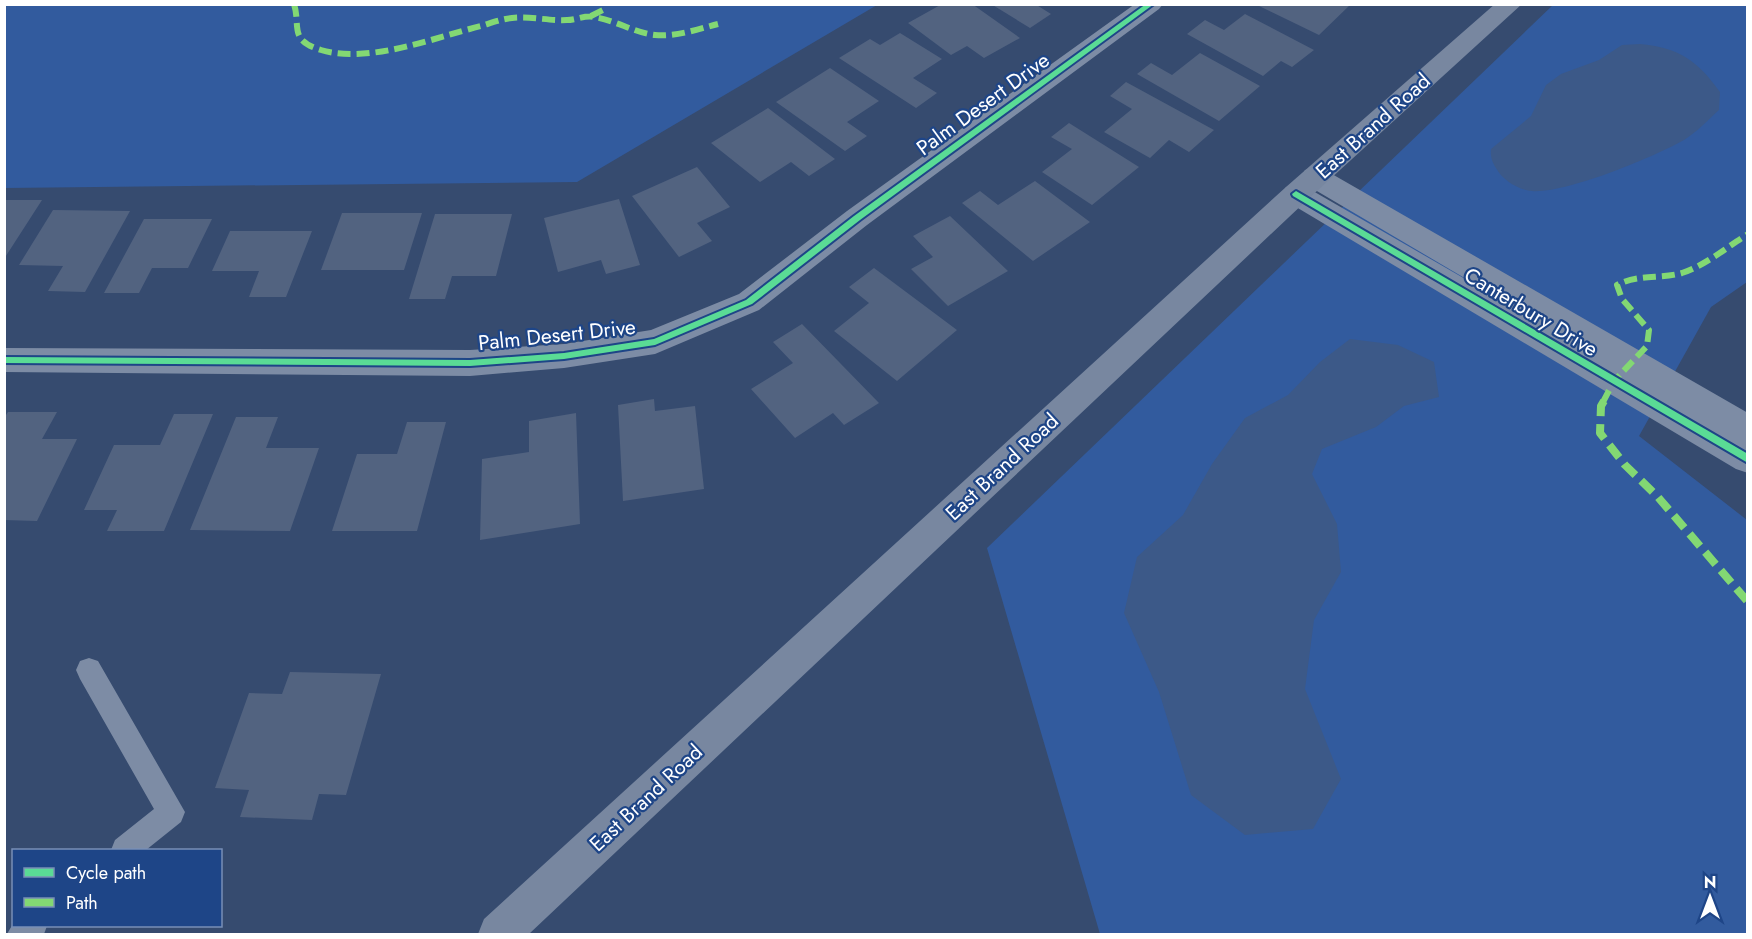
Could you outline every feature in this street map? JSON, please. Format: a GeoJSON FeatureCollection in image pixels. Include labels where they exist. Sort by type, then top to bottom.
{"type":"FeatureCollection","features":[{"type":"Feature","properties":{"kind":"main road","name":"East Brand Road"},"geometry":{"type":"LineString","coordinates":[[499,934],[1305,186],[1510,4]]}},
{"type":"Feature","properties":{"kind":"street","name":"Palm Desert Drive"},"geometry":{"type":"LineString","coordinates":[[4,360],[470,363],[564,356],[655,342],[749,302],[857,218],[1151,4]]}},
{"type":"Feature","properties":{"kind":"street","name":"Canterbury Drive"},"geometry":{"type":"LineString","coordinates":[[1305,186],[1748,429]]}},
{"type":"Feature","properties":{"kind":"street","name":"Canterbury Drive"},"geometry":{"type":"LineString","coordinates":[[1305,186],[1748,459]]}},
{"type":"Feature","properties":{"kind":"lane"},"geometry":{"type":"LineString","coordinates":[[89,670],[171,812],[126,849]]}},
{"type":"Feature","properties":{"kind":"shaded area"},"geometry":{"type":"Polygon","coordinates":[[[4,5],[877,5],[577,182],[5,188],[4,5]]]}},
{"type":"Feature","properties":{"kind":"shaded area"},"geometry":{"type":"Polygon","coordinates":[[[1553,5],[1747,5],[1747,282],[1711,307],[1639,436],[1747,520],[1747,934],[1100,934],[987,548],[1553,5]]]}},
{"type":"Feature","properties":{"kind":"shaded area"},"geometry":{"type":"Polygon","coordinates":[[[1640,44],[1676,52],[1695,64],[1720,92],[1719,110],[1684,140],[1652,156],[1587,181],[1565,187],[1532,191],[1514,186],[1500,174],[1494,165],[1491,149],[1531,116],[1546,85],[1561,74],[1599,60],[1622,45],[1640,44]]]}},
{"type":"Feature","properties":{"kind":"shaded area"},"geometry":{"type":"Polygon","coordinates":[[[1350,339],[1398,345],[1434,362],[1439,397],[1404,406],[1376,427],[1322,449],[1312,474],[1337,524],[1341,572],[1314,620],[1305,689],[1341,779],[1313,829],[1245,835],[1191,795],[1159,692],[1124,613],[1137,557],[1183,515],[1212,464],[1245,418],[1288,395],[1320,362],[1350,339]]]}},
{"type":"Feature","properties":{"kind":"building"},"geometry":{"type":"Polygon","coordinates":[[[942,4],[972,4],[1020,38],[984,58],[967,46],[951,55],[908,23],[942,4]]]}},
{"type":"Feature","properties":{"kind":"building"},"geometry":{"type":"Polygon","coordinates":[[[991,4],[1035,4],[1051,14],[1030,28],[991,4]]]}},
{"type":"Feature","properties":{"kind":"building"},"geometry":{"type":"Polygon","coordinates":[[[1255,4],[1351,4],[1319,35],[1255,4]]]}},
{"type":"Feature","properties":{"kind":"building"},"geometry":{"type":"Polygon","coordinates":[[[1245,14],[1314,50],[1292,67],[1281,61],[1263,76],[1187,34],[1205,20],[1224,30],[1245,14]]]}},
{"type":"Feature","properties":{"kind":"building"},"geometry":{"type":"Polygon","coordinates":[[[900,33],[942,59],[913,78],[937,93],[916,108],[839,58],[870,39],[880,45],[900,33]]]}},
{"type":"Feature","properties":{"kind":"building"},"geometry":{"type":"Polygon","coordinates":[[[1200,53],[1260,86],[1219,121],[1137,74],[1151,63],[1172,75],[1200,53]]]}},
{"type":"Feature","properties":{"kind":"building"},"geometry":{"type":"Polygon","coordinates":[[[830,68],[879,101],[847,122],[867,136],[845,151],[776,102],[830,68]]]}},
{"type":"Feature","properties":{"kind":"building"},"geometry":{"type":"Polygon","coordinates":[[[1126,82],[1214,130],[1189,152],[1169,140],[1150,158],[1104,132],[1132,109],[1110,96],[1126,82]]]}},
{"type":"Feature","properties":{"kind":"building"},"geometry":{"type":"Polygon","coordinates":[[[768,108],[835,159],[809,176],[791,162],[760,182],[711,143],[768,108]]]}},
{"type":"Feature","properties":{"kind":"building"},"geometry":{"type":"Polygon","coordinates":[[[1069,123],[1139,167],[1092,205],[1042,172],[1072,149],[1051,137],[1069,123]]]}},
{"type":"Feature","properties":{"kind":"building"},"geometry":{"type":"Polygon","coordinates":[[[697,167],[730,207],[697,223],[712,241],[679,257],[632,196],[697,167]]]}},
{"type":"Feature","properties":{"kind":"building"},"geometry":{"type":"Polygon","coordinates":[[[1035,181],[1090,222],[1033,261],[962,203],[980,191],[998,205],[1035,181]]]}},
{"type":"Feature","properties":{"kind":"building"},"geometry":{"type":"Polygon","coordinates":[[[619,199],[640,265],[606,274],[601,260],[558,272],[544,218],[619,199]]]}},
{"type":"Feature","properties":{"kind":"building"},"geometry":{"type":"Polygon","coordinates":[[[4,200],[42,200],[4,259],[4,200]]]}},
{"type":"Feature","properties":{"kind":"building"},"geometry":{"type":"Polygon","coordinates":[[[53,210],[130,211],[85,292],[48,291],[63,266],[19,265],[53,210]]]}},
{"type":"Feature","properties":{"kind":"building"},"geometry":{"type":"Polygon","coordinates":[[[342,213],[422,213],[404,270],[321,270],[342,213]]]}},
{"type":"Feature","properties":{"kind":"building"},"geometry":{"type":"Polygon","coordinates":[[[435,214],[512,214],[496,276],[452,276],[445,299],[409,299],[435,214]]]}},
{"type":"Feature","properties":{"kind":"building"},"geometry":{"type":"Polygon","coordinates":[[[950,216],[1008,271],[948,306],[911,269],[933,257],[913,236],[950,216]]]}},
{"type":"Feature","properties":{"kind":"building"},"geometry":{"type":"Polygon","coordinates":[[[144,219],[212,219],[188,268],[152,268],[139,293],[104,293],[144,219]]]}},
{"type":"Feature","properties":{"kind":"building"},"geometry":{"type":"Polygon","coordinates":[[[230,231],[312,231],[286,297],[249,297],[259,271],[212,271],[230,231]]]}},
{"type":"Feature","properties":{"kind":"building"},"geometry":{"type":"Polygon","coordinates":[[[874,268],[957,330],[897,381],[834,331],[869,303],[849,287],[874,268]]]}},
{"type":"Feature","properties":{"kind":"building"},"geometry":{"type":"Polygon","coordinates":[[[802,324],[879,403],[844,425],[833,413],[795,438],[751,389],[793,363],[773,342],[802,324]]]}},
{"type":"Feature","properties":{"kind":"building"},"geometry":{"type":"Polygon","coordinates":[[[654,399],[655,411],[695,406],[704,489],[623,501],[618,405],[654,399]]]}},
{"type":"Feature","properties":{"kind":"building"},"geometry":{"type":"Polygon","coordinates":[[[8,412],[57,412],[42,439],[77,439],[37,521],[4,520],[4,418],[8,412]]]}},
{"type":"Feature","properties":{"kind":"building"},"geometry":{"type":"Polygon","coordinates":[[[576,413],[580,524],[480,540],[482,459],[529,452],[529,421],[576,413]]]}},
{"type":"Feature","properties":{"kind":"building"},"geometry":{"type":"Polygon","coordinates":[[[174,414],[213,414],[164,531],[107,531],[117,510],[84,510],[114,445],[160,445],[174,414]]]}},
{"type":"Feature","properties":{"kind":"building"},"geometry":{"type":"Polygon","coordinates":[[[236,417],[278,417],[266,448],[319,448],[290,531],[190,530],[236,417]]]}},
{"type":"Feature","properties":{"kind":"building"},"geometry":{"type":"Polygon","coordinates":[[[407,422],[446,422],[417,531],[332,531],[357,454],[397,454],[407,422]]]}},
{"type":"Feature","properties":{"kind":"building"},"geometry":{"type":"Polygon","coordinates":[[[290,672],[381,674],[346,795],[319,794],[312,820],[240,817],[249,790],[215,788],[249,693],[282,694],[290,672]]]}},
{"type":"Feature","properties":{"kind":"marked path"},"geometry":{"type":"LineString","coordinates":[[294,4],[297,13],[295,28],[302,40],[318,49],[341,54],[362,54],[389,49],[512,18],[568,20],[591,16],[614,21],[653,35],[672,35],[718,24]]}},
{"type":"Feature","properties":{"kind":"marked path"},"geometry":{"type":"LineString","coordinates":[[591,16],[605,9],[605,4]]}},
{"type":"Feature","properties":{"kind":"marked path"},"geometry":{"type":"LineString","coordinates":[[1748,234],[1684,272],[1666,276],[1634,277],[1617,285],[1622,299],[1649,330],[1647,346],[1614,381],[1601,406],[1600,433],[1625,465],[1657,496],[1748,602]]}},
{"type":"Feature","properties":{"kind":"cycle path"},"geometry":{"type":"LineString","coordinates":[[4,360],[470,363],[564,356],[655,342],[749,302],[857,218],[1151,4]]}},
{"type":"Feature","properties":{"kind":"cycle path"},"geometry":{"type":"LineString","coordinates":[[1296,194],[1748,459]]}}]}
